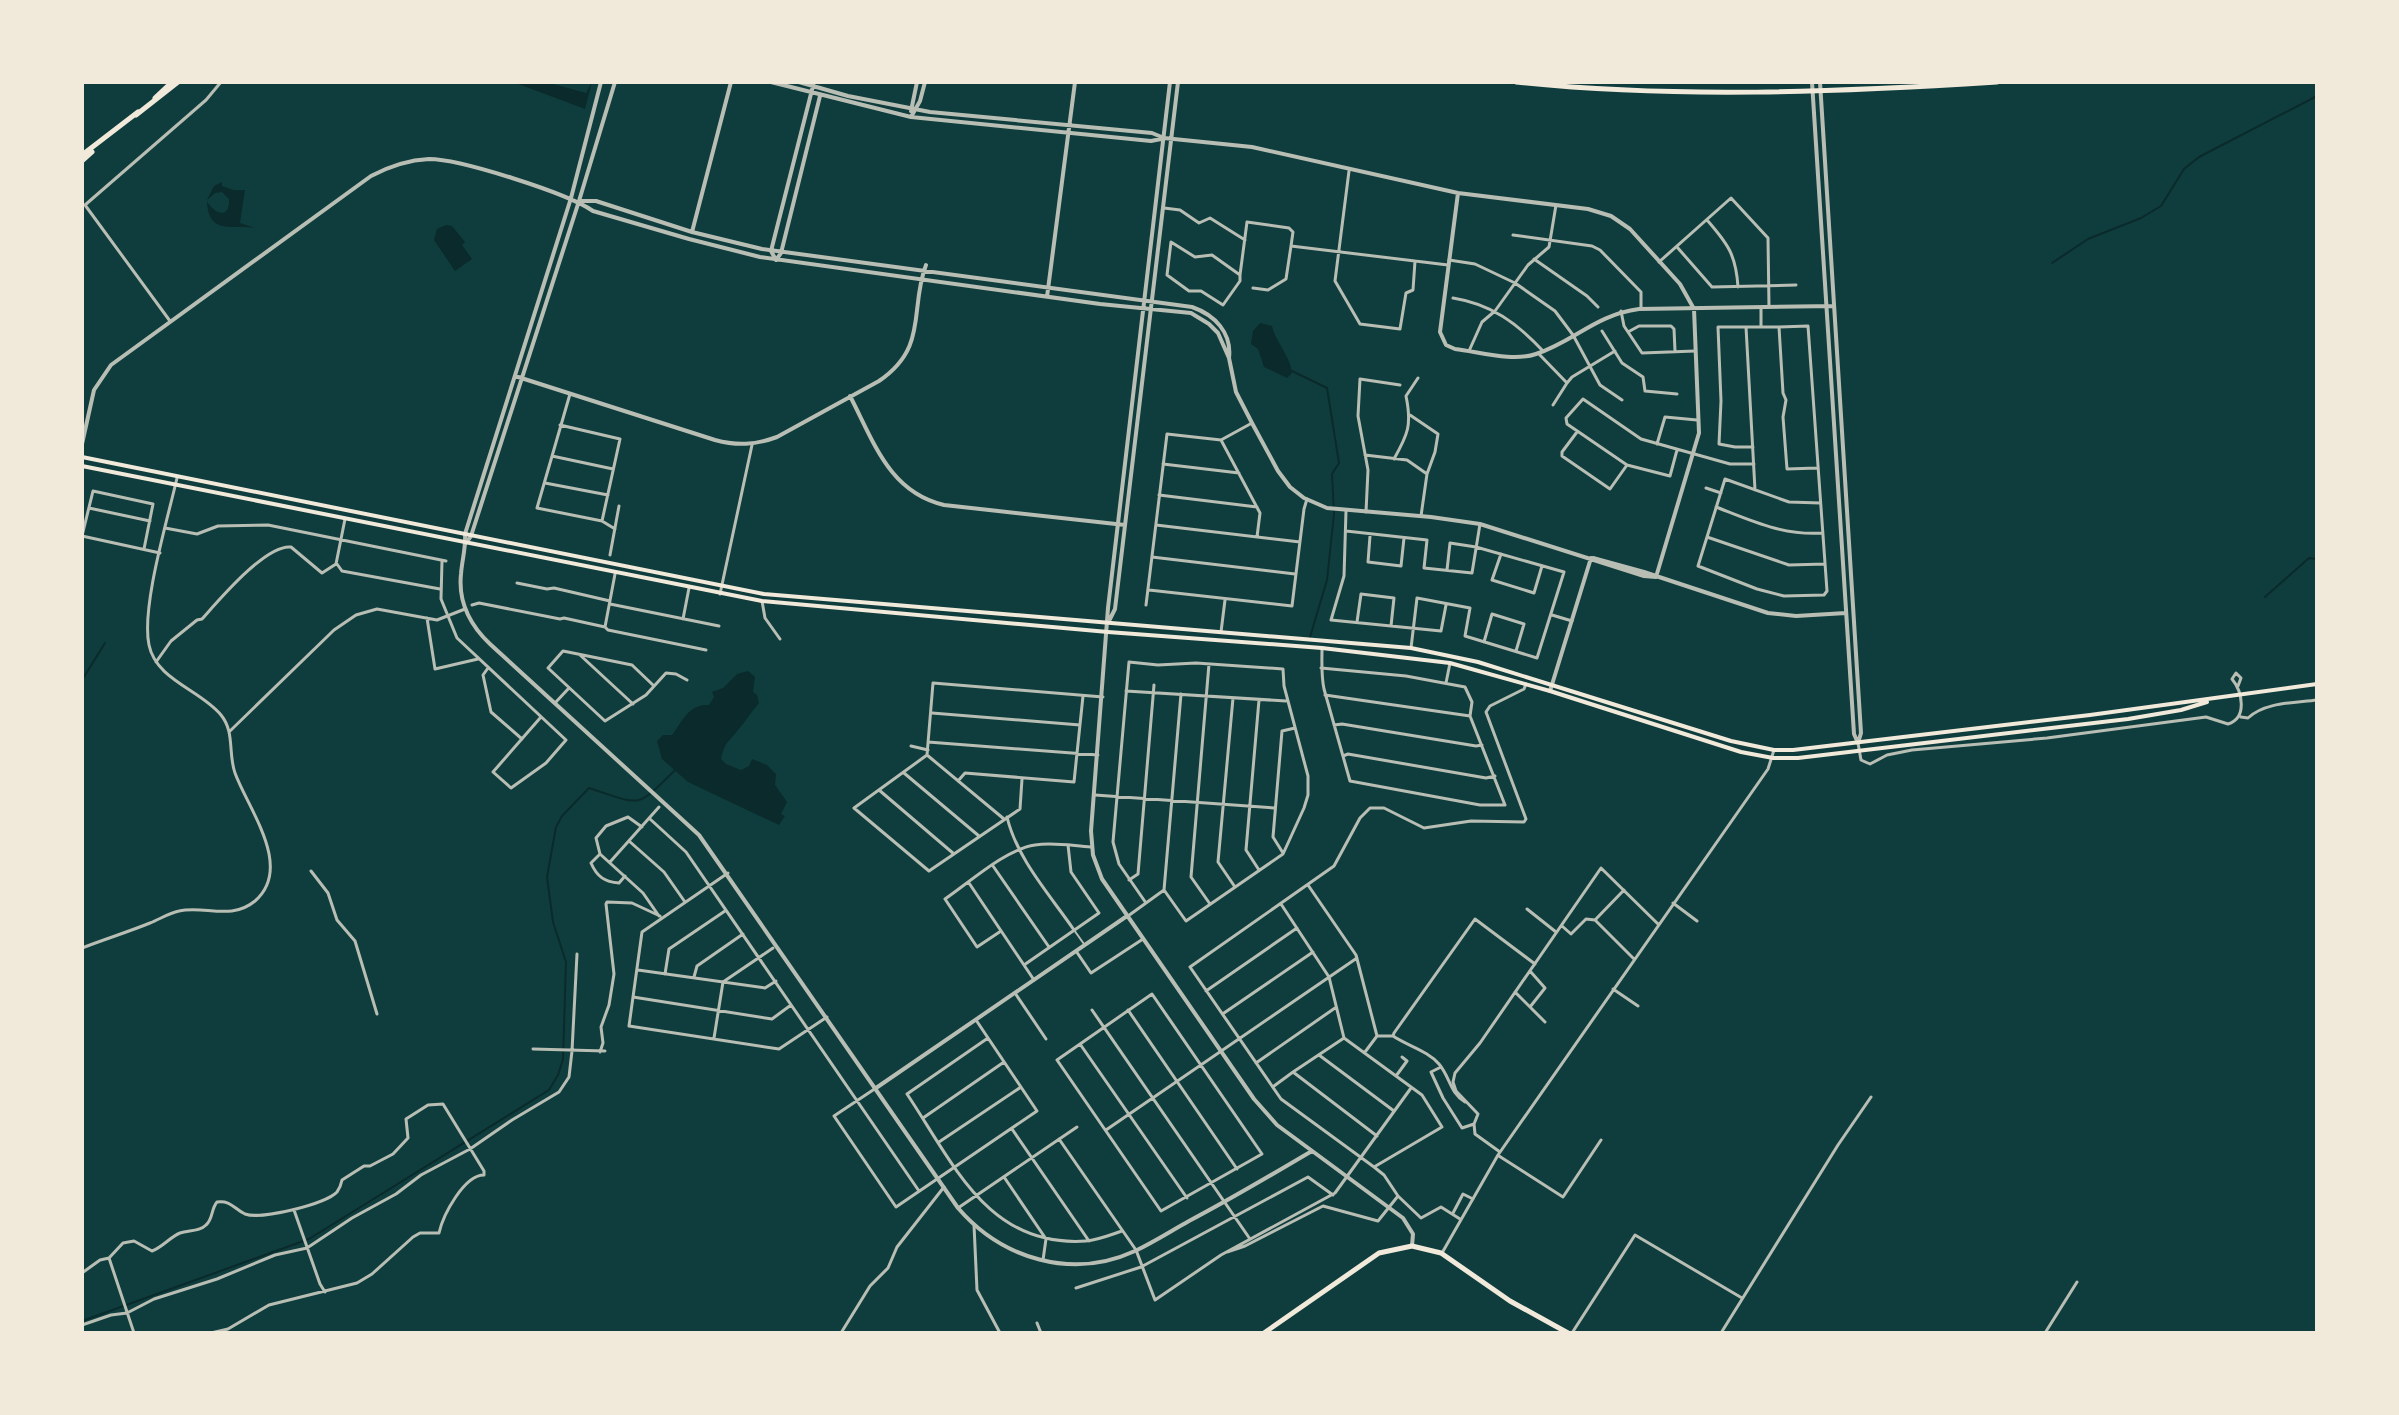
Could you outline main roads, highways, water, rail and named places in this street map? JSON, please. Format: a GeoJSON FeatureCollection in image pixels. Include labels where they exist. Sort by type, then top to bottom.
{"type":"FeatureCollection","features":[{"type":"Feature","properties":{"kind":"main road"},"geometry":{"type":"LineString","coordinates":[[136,115],[172,82]]}},
{"type":"Feature","properties":{"kind":"main road"},"geometry":{"type":"LineString","coordinates":[[82,158],[178,82]]}},
{"type":"Feature","properties":{"kind":"main road"},"geometry":{"type":"LineString","coordinates":[[1516,82],[1614,90],[1997,82]]}},
{"type":"Feature","properties":{"kind":"main road"},"geometry":{"type":"LineString","coordinates":[[82,457],[764,594],[1411,648],[1478,662],[1731,741],[1774,750],[1858,743],[2317,684]]}},
{"type":"Feature","properties":{"kind":"main road"},"geometry":{"type":"LineString","coordinates":[[82,466],[762,601],[1322,648],[1450,663],[1550,691],[1718,745],[1773,758],[1798,758],[2148,716],[2193,707],[2217,698]]}},
{"type":"Feature","properties":{"kind":"main road"},"geometry":{"type":"LineString","coordinates":[[1264,1333],[1372,1258],[1388,1250],[1412,1246],[1441,1253],[1510,1301],[1570,1333]]}},
{"type":"Feature","properties":{"kind":"water"},"geometry":{"type":"Polygon","coordinates":[[[513,82],[546,82],[586,93],[592,82],[585,109],[513,82]]]}},
{"type":"Feature","properties":{"kind":"water"},"geometry":{"type":"Polygon","coordinates":[[[222,182],[222,186],[245,190],[240,223],[255,228],[223,226],[212,219],[207,201],[221,213],[229,206],[229,199],[222,192],[215,193],[207,200],[214,186],[222,182]]]}},
{"type":"Feature","properties":{"kind":"water"},"geometry":{"type":"Polygon","coordinates":[[[452,226],[465,242],[462,245],[472,259],[455,271],[434,240],[437,229],[452,226]]]}},
{"type":"Feature","properties":{"kind":"water"},"geometry":{"type":"Polygon","coordinates":[[[1260,323],[1272,326],[1291,367],[1292,373],[1287,378],[1264,367],[1258,349],[1251,344],[1253,331],[1260,323]]]}},
{"type":"Feature","properties":{"kind":"water"},"geometry":{"type":"Polygon","coordinates":[[[748,671],[755,677],[753,692],[759,703],[728,742],[721,759],[741,770],[749,766],[752,759],[767,765],[776,774],[775,785],[787,802],[781,814],[785,816],[779,825],[688,782],[662,759],[657,741],[663,735],[672,735],[691,710],[709,705],[714,697],[712,692],[723,688],[737,674],[748,671]]]}},
{"type":"Feature","properties":{"kind":"waterway"},"geometry":{"type":"LineString","coordinates":[[2052,263],[2088,239],[2141,218],[2161,206],[2184,169],[2199,157],[2317,96]]}},
{"type":"Feature","properties":{"kind":"waterway"},"geometry":{"type":"LineString","coordinates":[[1292,371],[1327,388],[1339,463],[1332,474],[1334,514],[1327,580],[1310,637]]}},
{"type":"Feature","properties":{"kind":"waterway"},"geometry":{"type":"LineString","coordinates":[[2265,597],[2309,558],[2317,559]]}},
{"type":"Feature","properties":{"kind":"waterway"},"geometry":{"type":"LineString","coordinates":[[82,680],[105,643]]}},
{"type":"Feature","properties":{"kind":"waterway"},"geometry":{"type":"LineString","coordinates":[[82,1321],[309,1239],[549,1090],[563,1059],[566,962],[553,922],[547,877],[556,827],[562,816],[589,788],[619,798],[637,800],[652,792],[675,770]]}}]}
